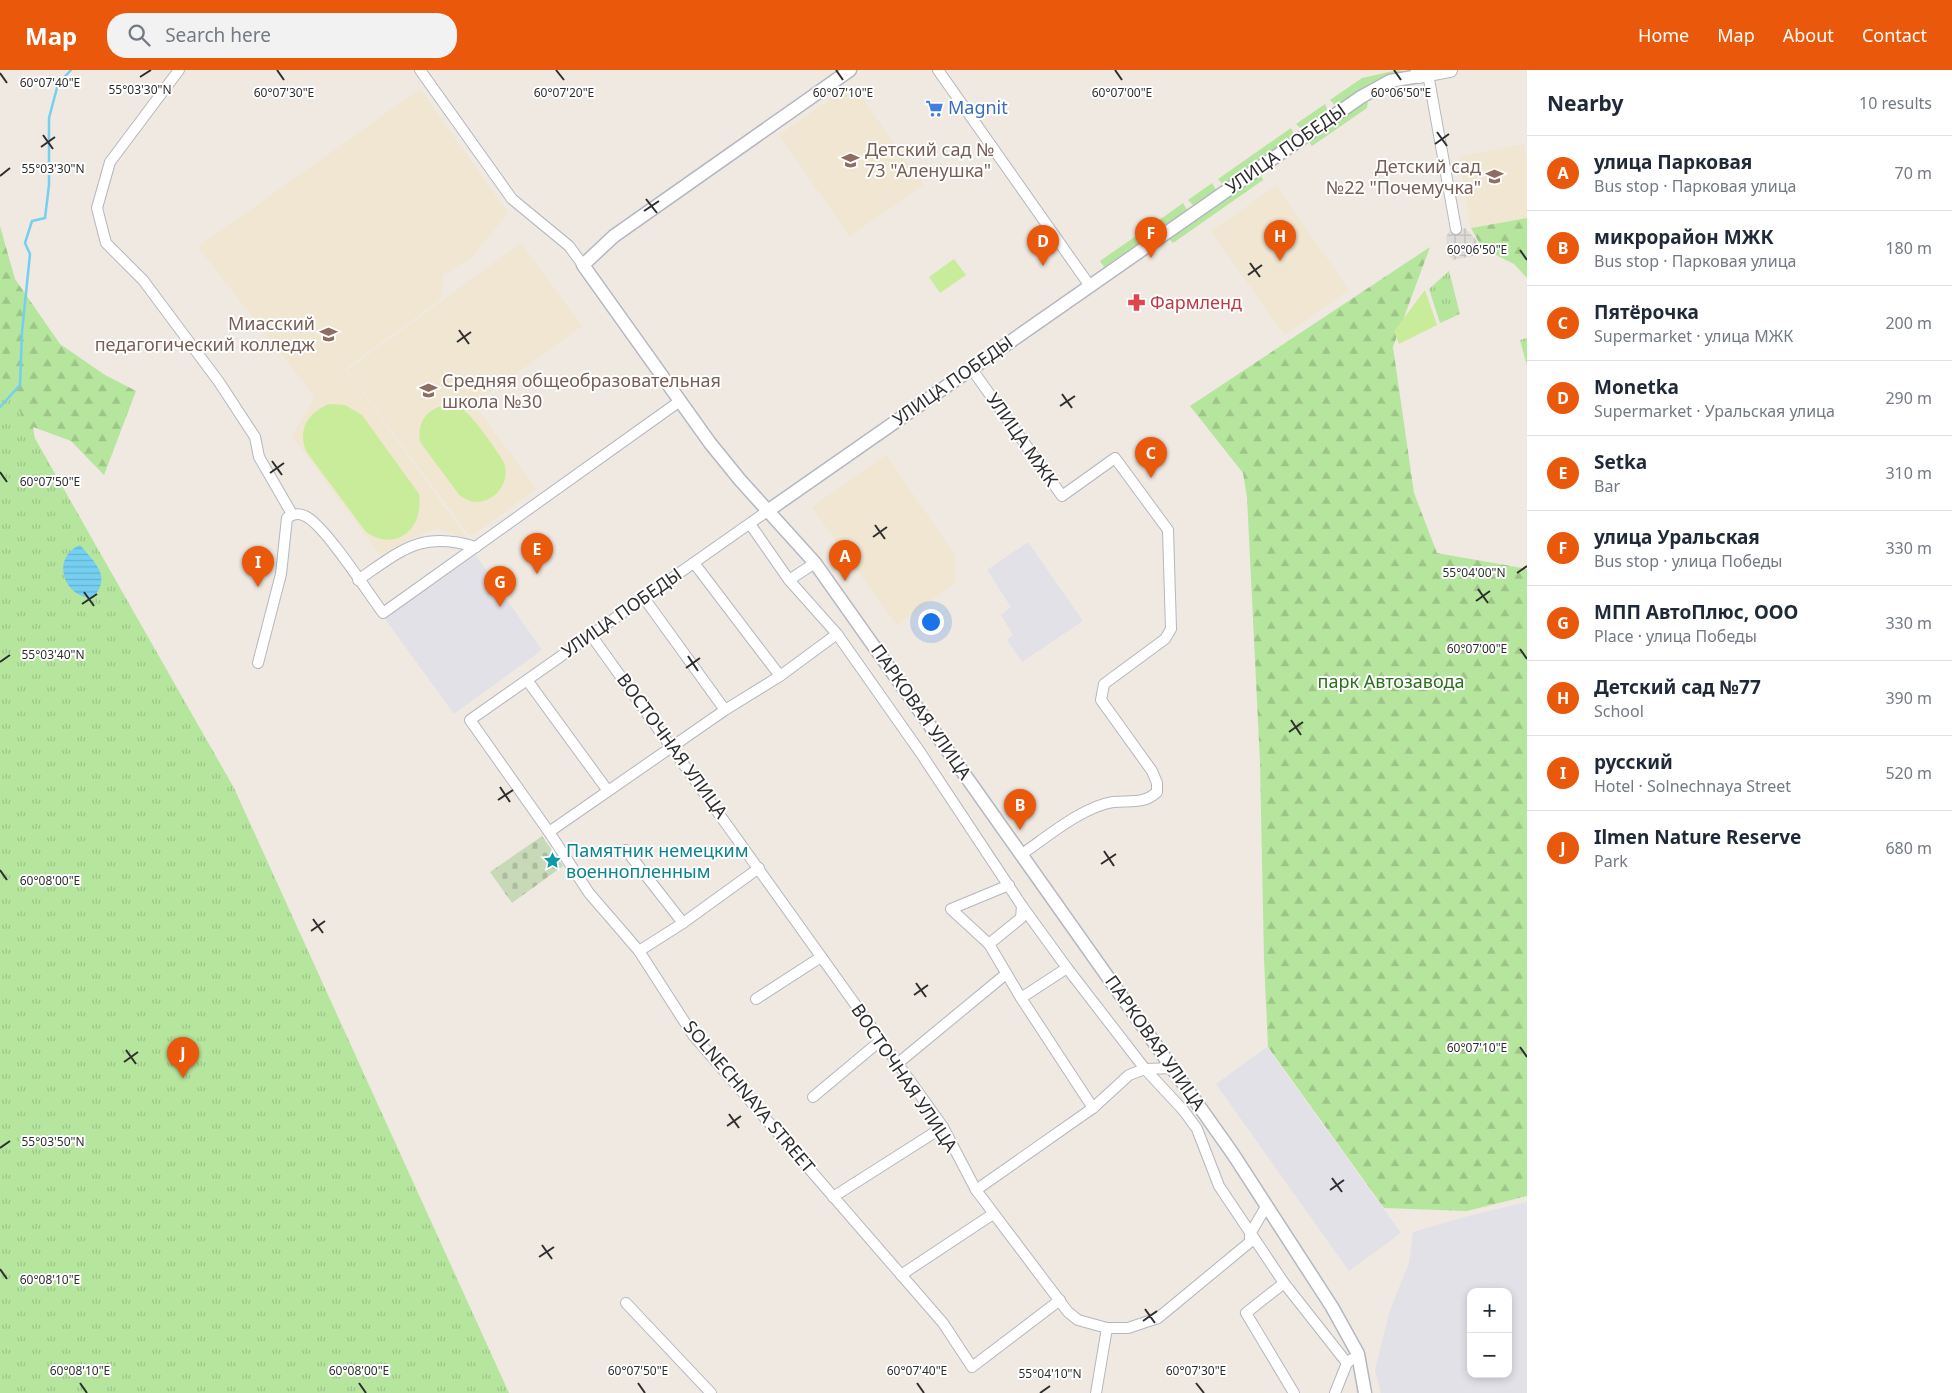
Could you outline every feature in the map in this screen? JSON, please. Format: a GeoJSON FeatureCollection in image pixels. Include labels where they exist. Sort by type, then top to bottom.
{"type":"FeatureCollection","features":[{"type":"Feature","properties":{"kind":"main road","name":"УЛИЦА ПОБЕДЫ"},"geometry":{"type":"LineString","coordinates":[[1422,73],[1450,70]]}},
{"type":"Feature","properties":{"kind":"street"},"geometry":{"type":"LineString","coordinates":[[179,70],[110,162],[97,208],[106,243],[143,280],[219,382],[255,437],[259,457],[290,516],[281,574],[258,664]]}},
{"type":"Feature","properties":{"kind":"street","name":"ПАРКОВАЯ УЛИЦА"},"geometry":{"type":"LineString","coordinates":[[420,70],[512,198],[569,246],[680,401],[740,480],[815,563],[1173,1068],[1267,1205],[1332,1307],[1358,1354],[1365,1393]]}},
{"type":"Feature","properties":{"kind":"street"},"geometry":{"type":"LineString","coordinates":[[583,264],[614,236],[850,70]]}},
{"type":"Feature","properties":{"kind":"street"},"geometry":{"type":"LineString","coordinates":[[938,70],[1090,286]]}},
{"type":"Feature","properties":{"kind":"street"},"geometry":{"type":"LineString","coordinates":[[1422,73],[1445,167],[1456,229]]}},
{"type":"Feature","properties":{"kind":"street","name":"УЛИЦА ПОБЕДЫ"},"geometry":{"type":"LineString","coordinates":[[470,720],[971,368],[1375,88],[1390,81],[1422,73]]}},
{"type":"Feature","properties":{"kind":"street","name":"УЛИЦА МЖК"},"geometry":{"type":"LineString","coordinates":[[971,368],[1062,496],[1115,458],[1168,530],[1171,629],[1165,639],[1104,684],[1101,700],[1152,770],[1157,783],[1157,792],[1141,801],[1112,802],[1093,810],[1072,820],[1022,854]]}},
{"type":"Feature","properties":{"kind":"street"},"geometry":{"type":"LineString","coordinates":[[290,516],[304,515],[319,526],[382,613],[680,401]]}},
{"type":"Feature","properties":{"kind":"street"},"geometry":{"type":"LineString","coordinates":[[750,524],[789,580],[837,634],[1022,906],[1067,968],[1145,1069],[1184,1111],[1197,1129],[1219,1186],[1250,1234],[1284,1283],[1350,1360],[1335,1393]]}},
{"type":"Feature","properties":{"kind":"street"},"geometry":{"type":"LineString","coordinates":[[358,580],[412,546],[432,540],[452,540],[476,547]]}},
{"type":"Feature","properties":{"kind":"street"},"geometry":{"type":"LineString","coordinates":[[694,563],[780,676]]}},
{"type":"Feature","properties":{"kind":"street"},"geometry":{"type":"LineString","coordinates":[[789,580],[815,563]]}},
{"type":"Feature","properties":{"kind":"street"},"geometry":{"type":"LineString","coordinates":[[644,598],[724,710]]}},
{"type":"Feature","properties":{"kind":"street"},"geometry":{"type":"LineString","coordinates":[[549,832],[724,710],[780,676],[837,634]]}},
{"type":"Feature","properties":{"kind":"street","name":"ВОСТОЧНАЯ УЛИЦА"},"geometry":{"type":"LineString","coordinates":[[591,635],[673,747],[880,1041],[943,1127],[976,1190],[1068,1312],[1078,1320],[1107,1328],[1128,1328],[1158,1318],[1250,1242],[1250,1234],[1267,1205]]}},
{"type":"Feature","properties":{"kind":"street"},"geometry":{"type":"LineString","coordinates":[[527,680],[608,791]]}},
{"type":"Feature","properties":{"kind":"street","name":"SOLNECHNAYA STREET"},"geometry":{"type":"LineString","coordinates":[[470,720],[549,832],[589,893],[639,951],[693,1035],[943,1323],[972,1367],[1060,1300]]}},
{"type":"Feature","properties":{"kind":"street"},"geometry":{"type":"LineString","coordinates":[[626,850],[683,923]]}},
{"type":"Feature","properties":{"kind":"street"},"geometry":{"type":"LineString","coordinates":[[639,951],[683,923],[759,868]]}},
{"type":"Feature","properties":{"kind":"street"},"geometry":{"type":"LineString","coordinates":[[1009,885],[951,908],[989,944],[1020,998],[1092,1108]]}},
{"type":"Feature","properties":{"kind":"street"},"geometry":{"type":"LineString","coordinates":[[989,944],[1021,918],[1022,906]]}},
{"type":"Feature","properties":{"kind":"street"},"geometry":{"type":"LineString","coordinates":[[756,999],[821,957]]}},
{"type":"Feature","properties":{"kind":"street"},"geometry":{"type":"LineString","coordinates":[[1020,998],[1067,968]]}},
{"type":"Feature","properties":{"kind":"street"},"geometry":{"type":"LineString","coordinates":[[897,1064],[1006,974]]}},
{"type":"Feature","properties":{"kind":"street"},"geometry":{"type":"LineString","coordinates":[[814,1097],[880,1041]]}},
{"type":"Feature","properties":{"kind":"street"},"geometry":{"type":"LineString","coordinates":[[976,1190],[1092,1108],[1129,1075],[1145,1069],[1173,1068]]}},
{"type":"Feature","properties":{"kind":"street"},"geometry":{"type":"LineString","coordinates":[[1184,1111],[1195,1100]]}},
{"type":"Feature","properties":{"kind":"street"},"geometry":{"type":"LineString","coordinates":[[833,1197],[943,1127]]}},
{"type":"Feature","properties":{"kind":"street"},"geometry":{"type":"LineString","coordinates":[[900,1275],[993,1214]]}},
{"type":"Feature","properties":{"kind":"street"},"geometry":{"type":"LineString","coordinates":[[1284,1283],[1246,1313],[1294,1393]]}},
{"type":"Feature","properties":{"kind":"street"},"geometry":{"type":"LineString","coordinates":[[626,1303],[711,1393]]}},
{"type":"Feature","properties":{"kind":"street"},"geometry":{"type":"LineString","coordinates":[[1096,1393],[1107,1328]]}},
{"type":"Feature","properties":{"kind":"shaded area","name":"Детский сад № 73 \"Аленушка\""},"geometry":{"type":"Polygon","coordinates":[[[852,84],[923,185],[850,236],[779,135],[852,84]]]}},
{"type":"Feature","properties":{"kind":"shaded area","name":"Миасский педагогический колледж"},"geometry":{"type":"Polygon","coordinates":[[[420,89],[508,213],[470,259],[443,275],[441,299],[345,369],[468,539],[438,528],[412,538],[382,558],[292,436],[315,397],[198,247],[420,89]]]}},
{"type":"Feature","properties":{"kind":"shaded area","name":"Детский сад №22 \"Почемучка\""},"geometry":{"type":"Polygon","coordinates":[[[1524,144],[1527,158],[1527,218],[1471,228],[1459,157],[1524,144]]]}},
{"type":"Feature","properties":{"kind":"shaded area"},"geometry":{"type":"Polygon","coordinates":[[[1276,186],[1349,290],[1284,335],[1211,231],[1276,186]]]}},
{"type":"Feature","properties":{"kind":"shaded area"},"geometry":{"type":"Polygon","coordinates":[[[1465,228],[1477,241],[1476,249],[1473,256],[1453,260],[1448,255],[1446,237],[1450,230],[1465,228]]]}},
{"type":"Feature","properties":{"kind":"shaded area","name":"Средняя общеобразовательная школа №30"},"geometry":{"type":"Polygon","coordinates":[[[521,243],[582,326],[474,404],[536,489],[470,537],[347,370],[521,243]]]}},
{"type":"Feature","properties":{"kind":"shaded area"},"geometry":{"type":"Polygon","coordinates":[[[886,455],[954,554],[955,583],[897,625],[812,507],[886,455]]]}},
{"type":"Feature","properties":{"kind":"shaded area"},"geometry":{"type":"Polygon","coordinates":[[[1028,542],[1083,621],[1022,662],[1007,640],[1013,635],[1001,615],[1011,607],[987,570],[1028,542]]]}},
{"type":"Feature","properties":{"kind":"shaded area"},"geometry":{"type":"Polygon","coordinates":[[[475,554],[542,650],[454,714],[385,619],[475,554]]]}},
{"type":"Feature","properties":{"kind":"shaded area"},"geometry":{"type":"Polygon","coordinates":[[[1267,1047],[1401,1233],[1349,1271],[1216,1084],[1267,1047]]]}},
{"type":"Feature","properties":{"kind":"shaded area"},"geometry":{"type":"Polygon","coordinates":[[[1527,1202],[1527,1393],[1381,1393],[1375,1370],[1390,1310],[1409,1263],[1413,1232],[1527,1202]]]}},
{"type":"Feature","properties":{"kind":"green space"},"geometry":{"type":"Polygon","coordinates":[[[1398,70],[1408,72],[1373,82],[1336,106],[1330,100],[1362,78],[1398,70]]]}},
{"type":"Feature","properties":{"kind":"green space"},"geometry":{"type":"Polygon","coordinates":[[[1368,100],[1367,108],[1312,146],[1308,141],[1368,100]]]}},
{"type":"Feature","properties":{"kind":"green space"},"geometry":{"type":"Polygon","coordinates":[[[1325,104],[1328,111],[1302,130],[1296,124],[1325,104]]]}},
{"type":"Feature","properties":{"kind":"green space"},"geometry":{"type":"Polygon","coordinates":[[[1291,128],[1294,135],[1223,185],[1218,179],[1291,128]]]}},
{"type":"Feature","properties":{"kind":"green space"},"geometry":{"type":"Polygon","coordinates":[[[1261,175],[1263,180],[1173,243],[1169,239],[1261,175]]]}},
{"type":"Feature","properties":{"kind":"green space"},"geometry":{"type":"Polygon","coordinates":[[[1212,183],[1216,190],[1193,205],[1188,200],[1212,183]]]}},
{"type":"Feature","properties":{"kind":"green space"},"geometry":{"type":"Polygon","coordinates":[[[1183,203],[1187,210],[1159,229],[1154,224],[1183,203]]]}},
{"type":"Feature","properties":{"kind":"green space"},"geometry":{"type":"Polygon","coordinates":[[[1527,218],[1527,278],[1514,264],[1482,248],[1471,228],[1527,218]]]}},
{"type":"Feature","properties":{"kind":"green space"},"geometry":{"type":"Polygon","coordinates":[[[0,226],[15,279],[60,344],[105,375],[136,391],[104,475],[71,441],[33,427],[41,477],[0,571],[0,226]]]}},
{"type":"Feature","properties":{"kind":"green space"},"geometry":{"type":"Polygon","coordinates":[[[1149,227],[1152,234],[1104,267],[1100,261],[1149,227]]]}},
{"type":"Feature","properties":{"kind":"green space","name":"парк Автозавода"},"geometry":{"type":"Polygon","coordinates":[[[1430,247],[1393,347],[1414,493],[1437,553],[1527,569],[1527,1196],[1467,1211],[1384,1208],[1268,1047],[1264,959],[1260,762],[1247,497],[1243,473],[1190,406],[1430,247]]]}},
{"type":"Feature","properties":{"kind":"green space"},"geometry":{"type":"Polygon","coordinates":[[[954,259],[966,275],[940,293],[929,277],[954,259]]]}},
{"type":"Feature","properties":{"kind":"green space"},"geometry":{"type":"Polygon","coordinates":[[[1449,271],[1460,314],[1440,323],[1429,289],[1449,271]]]}},
{"type":"Feature","properties":{"kind":"green space"},"geometry":{"type":"Polygon","coordinates":[[[1425,290],[1437,325],[1399,344],[1394,331],[1425,290]]]}},
{"type":"Feature","properties":{"kind":"green space"},"geometry":{"type":"Polygon","coordinates":[[[1527,338],[1527,366],[1520,340],[1527,338]]]}},
{"type":"Feature","properties":{"kind":"green space"},"geometry":{"type":"Polygon","coordinates":[[[0,377],[234,788],[509,1393],[0,1393],[0,377]]]}},
{"type":"Feature","properties":{"kind":"green space"},"geometry":{"type":"Polygon","coordinates":[[[329,404],[345,405],[362,415],[419,494],[417,517],[413,527],[406,534],[388,540],[377,538],[366,532],[306,451],[303,435],[304,428],[316,412],[329,404]]]}},
{"type":"Feature","properties":{"kind":"green space"},"geometry":{"type":"Polygon","coordinates":[[[447,405],[459,407],[469,415],[504,463],[506,470],[504,483],[496,494],[485,501],[473,501],[460,496],[420,442],[420,428],[425,417],[434,409],[447,405]]]}},
{"type":"Feature","properties":{"kind":"green space"},"geometry":{"type":"Polygon","coordinates":[[[542,836],[563,866],[512,903],[490,872],[542,836]]]}},
{"type":"Feature","properties":{"kind":"water"},"geometry":{"type":"Polygon","coordinates":[[[80,545],[96,564],[101,576],[99,590],[93,598],[75,592],[68,585],[64,576],[63,567],[65,559],[71,551],[80,545]]]}},
{"type":"Feature","properties":{"kind":"waterway"},"geometry":{"type":"LineString","coordinates":[[0,407],[20,385],[22,332],[30,254],[25,243],[32,221],[45,218],[49,185],[49,118],[58,84],[71,70]]}},
{"type":"Feature","properties":{"kind":"place","name":"Magnit"},"geometry":{"type":"Point","coordinates":[934,108]}},
{"type":"Feature","properties":{"kind":"place","name":"Детский сад № 73 \"Аленушка\""},"geometry":{"type":"Point","coordinates":[851,160]}},
{"type":"Feature","properties":{"kind":"place","name":"Детский сад №22 \"Почемучка\""},"geometry":{"type":"Point","coordinates":[1495,177]}},
{"type":"Feature","properties":{"kind":"place","name":"улица Уральская"},"geometry":{"type":"Point","coordinates":[1151,258]}},
{"type":"Feature","properties":{"kind":"place","name":"Детский сад №77"},"geometry":{"type":"Point","coordinates":[1280,261]}},
{"type":"Feature","properties":{"kind":"place","name":"Monetka"},"geometry":{"type":"Point","coordinates":[1043,266]}},
{"type":"Feature","properties":{"kind":"place","name":"Фармленд"},"geometry":{"type":"Point","coordinates":[1136,303]}},
{"type":"Feature","properties":{"kind":"place","name":"Миасский педагогический колледж"},"geometry":{"type":"Point","coordinates":[329,334]}},
{"type":"Feature","properties":{"kind":"place","name":"Средняя общеобразовательная школа №30"},"geometry":{"type":"Point","coordinates":[428,391]}},
{"type":"Feature","properties":{"kind":"place","name":"Пятёрочка"},"geometry":{"type":"Point","coordinates":[1151,478]}},
{"type":"Feature","properties":{"kind":"place","name":"Setka"},"geometry":{"type":"Point","coordinates":[537,574]}},
{"type":"Feature","properties":{"kind":"place","name":"улица Парковая"},"geometry":{"type":"Point","coordinates":[845,581]}},
{"type":"Feature","properties":{"kind":"place","name":"русский"},"geometry":{"type":"Point","coordinates":[258,587]}},
{"type":"Feature","properties":{"kind":"place","name":"МПП АвтоПлюс, ООО"},"geometry":{"type":"Point","coordinates":[500,607]}},
{"type":"Feature","properties":{"kind":"place","name":"микрорайон МЖК"},"geometry":{"type":"Point","coordinates":[1020,830]}},
{"type":"Feature","properties":{"kind":"place","name":"Памятник немецким военнопленным"},"geometry":{"type":"Point","coordinates":[552,861]}},
{"type":"Feature","properties":{"kind":"place","name":"Ilmen Nature Reserve"},"geometry":{"type":"Point","coordinates":[183,1078]}}]}
